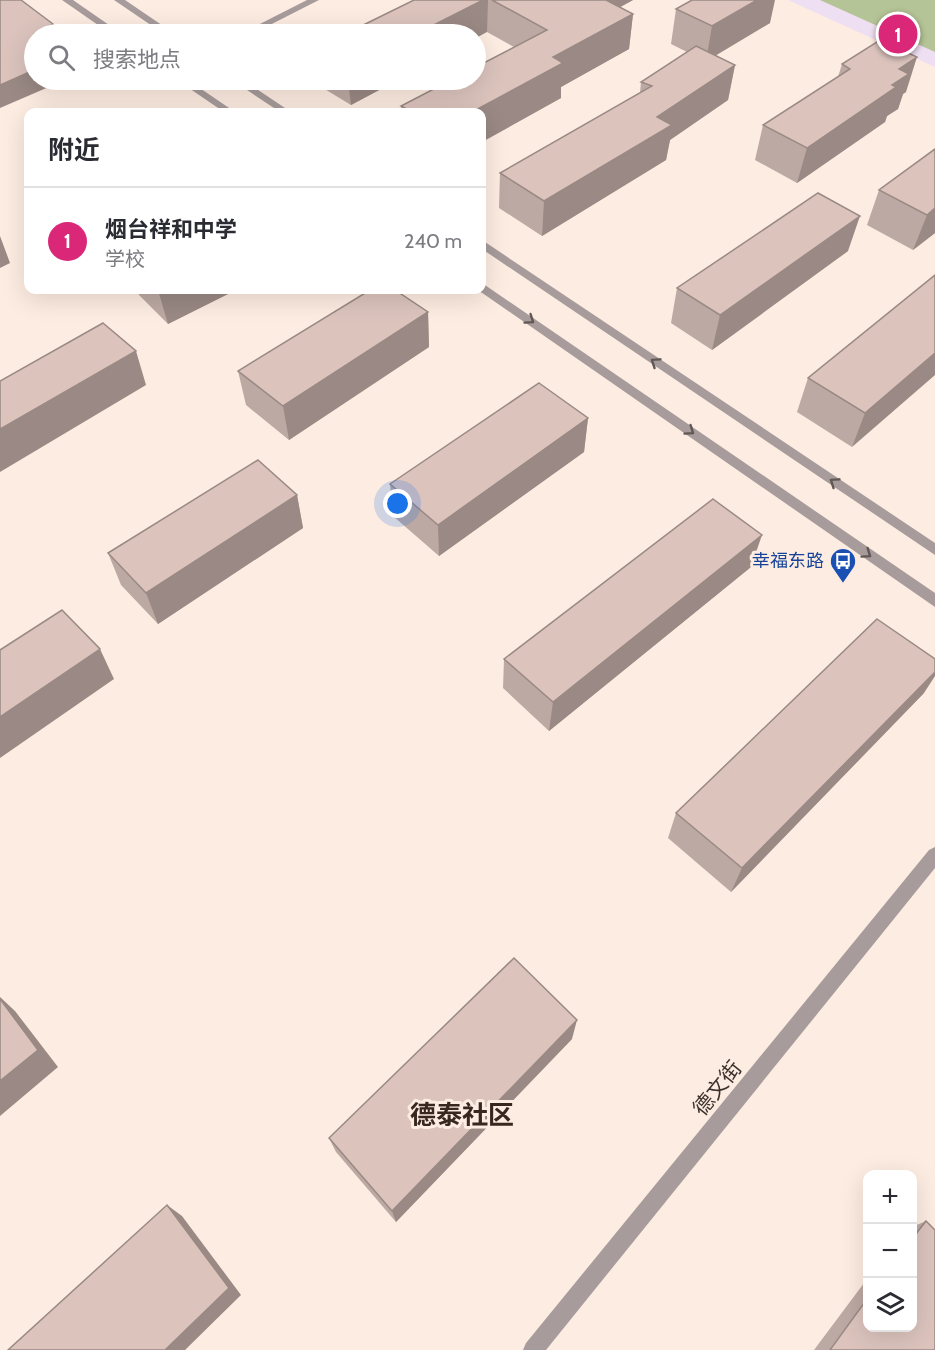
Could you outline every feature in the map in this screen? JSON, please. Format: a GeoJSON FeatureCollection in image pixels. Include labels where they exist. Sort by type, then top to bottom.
{"type":"FeatureCollection","features":[{"type":"Feature","properties":{"kind":"street"},"geometry":{"type":"LineString","coordinates":[[67,0],[102,24]]}},
{"type":"Feature","properties":{"kind":"street"},"geometry":{"type":"LineString","coordinates":[[119,0],[155,24]]}},
{"type":"Feature","properties":{"kind":"street"},"geometry":{"type":"LineString","coordinates":[[265,24],[314,0]]}},
{"type":"Feature","properties":{"kind":"street"},"geometry":{"type":"LineString","coordinates":[[197,90],[224,108]]}},
{"type":"Feature","properties":{"kind":"street"},"geometry":{"type":"LineString","coordinates":[[252,90],[280,108]]}},
{"type":"Feature","properties":{"kind":"street"},"geometry":{"type":"LineString","coordinates":[[486,247],[935,550]]}},
{"type":"Feature","properties":{"kind":"street"},"geometry":{"type":"LineString","coordinates":[[486,290],[935,601]]}},
{"type":"Feature","properties":{"kind":"street","name":"德文街"},"geometry":{"type":"LineString","coordinates":[[533,1350],[935,855]]}},
{"type":"Feature","properties":{"kind":"shaded area"},"geometry":{"type":"Polygon","coordinates":[[[788,0],[935,0],[935,67],[788,0]]]}},
{"type":"Feature","properties":{"kind":"green space"},"geometry":{"type":"Polygon","coordinates":[[[820,0],[935,0],[935,52],[820,0]]]}},
{"type":"Feature","properties":{"kind":"building"},"geometry":{"type":"Polygon","coordinates":[[[0,0],[21,0],[53,24],[24,24],[24,74],[0,85],[0,0]]]}},
{"type":"Feature","properties":{"kind":"building"},"geometry":{"type":"Polygon","coordinates":[[[414,0],[483,0],[436,24],[365,24],[414,0]]]}},
{"type":"Feature","properties":{"kind":"building"},"geometry":{"type":"Polygon","coordinates":[[[492,0],[606,0],[633,14],[553,57],[563,63],[479,108],[405,108],[401,106],[432,90],[486,90],[486,62],[547,30],[492,0]]]}},
{"type":"Feature","properties":{"kind":"building"},"geometry":{"type":"Polygon","coordinates":[[[692,0],[757,0],[712,26],[676,9],[692,0]]]}},
{"type":"Feature","properties":{"kind":"building"},"geometry":{"type":"Polygon","coordinates":[[[880,40],[917,57],[899,69],[909,74],[892,85],[896,87],[807,148],[763,125],[850,69],[842,64],[880,40]]]}},
{"type":"Feature","properties":{"kind":"building"},"geometry":{"type":"Polygon","coordinates":[[[696,46],[735,65],[657,117],[672,125],[544,201],[500,173],[652,86],[641,82],[696,46]]]}},
{"type":"Feature","properties":{"kind":"building"},"geometry":{"type":"Polygon","coordinates":[[[935,149],[935,208],[927,215],[879,190],[935,149]]]}},
{"type":"Feature","properties":{"kind":"building"},"geometry":{"type":"Polygon","coordinates":[[[818,193],[860,216],[720,315],[677,288],[818,193]]]}},
{"type":"Feature","properties":{"kind":"building"},"geometry":{"type":"Polygon","coordinates":[[[935,275],[935,353],[865,413],[808,378],[935,275]]]}},
{"type":"Feature","properties":{"kind":"building"},"geometry":{"type":"Polygon","coordinates":[[[363,294],[401,294],[428,312],[283,406],[238,371],[363,294]]]}},
{"type":"Feature","properties":{"kind":"building"},"geometry":{"type":"Polygon","coordinates":[[[103,323],[136,351],[0,429],[0,381],[103,323]]]}},
{"type":"Feature","properties":{"kind":"building"},"geometry":{"type":"Polygon","coordinates":[[[539,383],[588,418],[438,525],[390,484],[539,383]]]}},
{"type":"Feature","properties":{"kind":"building"},"geometry":{"type":"Polygon","coordinates":[[[258,460],[297,495],[146,593],[108,553],[258,460]]]}},
{"type":"Feature","properties":{"kind":"building"},"geometry":{"type":"Polygon","coordinates":[[[713,499],[762,535],[553,702],[504,659],[713,499]]]}},
{"type":"Feature","properties":{"kind":"building"},"geometry":{"type":"Polygon","coordinates":[[[62,610],[100,649],[0,717],[0,650],[62,610]]]}},
{"type":"Feature","properties":{"kind":"building"},"geometry":{"type":"Polygon","coordinates":[[[877,619],[935,659],[935,672],[742,868],[676,813],[877,619]]]}},
{"type":"Feature","properties":{"kind":"building"},"geometry":{"type":"Polygon","coordinates":[[[514,958],[577,1020],[392,1211],[329,1138],[514,958]]]}},
{"type":"Feature","properties":{"kind":"building"},"geometry":{"type":"Polygon","coordinates":[[[0,999],[38,1050],[0,1081],[0,999]]]}},
{"type":"Feature","properties":{"kind":"building"},"geometry":{"type":"Polygon","coordinates":[[[167,1205],[229,1288],[165,1350],[8,1350],[167,1205]]]}},
{"type":"Feature","properties":{"kind":"building"},"geometry":{"type":"Polygon","coordinates":[[[926,1221],[935,1230],[935,1350],[830,1350],[863,1305],[863,1332],[917,1332],[917,1233],[926,1221]]]}},
{"type":"Feature","properties":{"kind":"place","name":"烟台祥和中学"},"geometry":{"type":"Point","coordinates":[898,34]}},
{"type":"Feature","properties":{"kind":"place","name":"幸福东路"},"geometry":{"type":"Point","coordinates":[843,584]}},
{"type":"Feature","properties":{"kind":"district","name":"德泰社区"},"geometry":{"type":"Point","coordinates":[462,1115]}}]}
